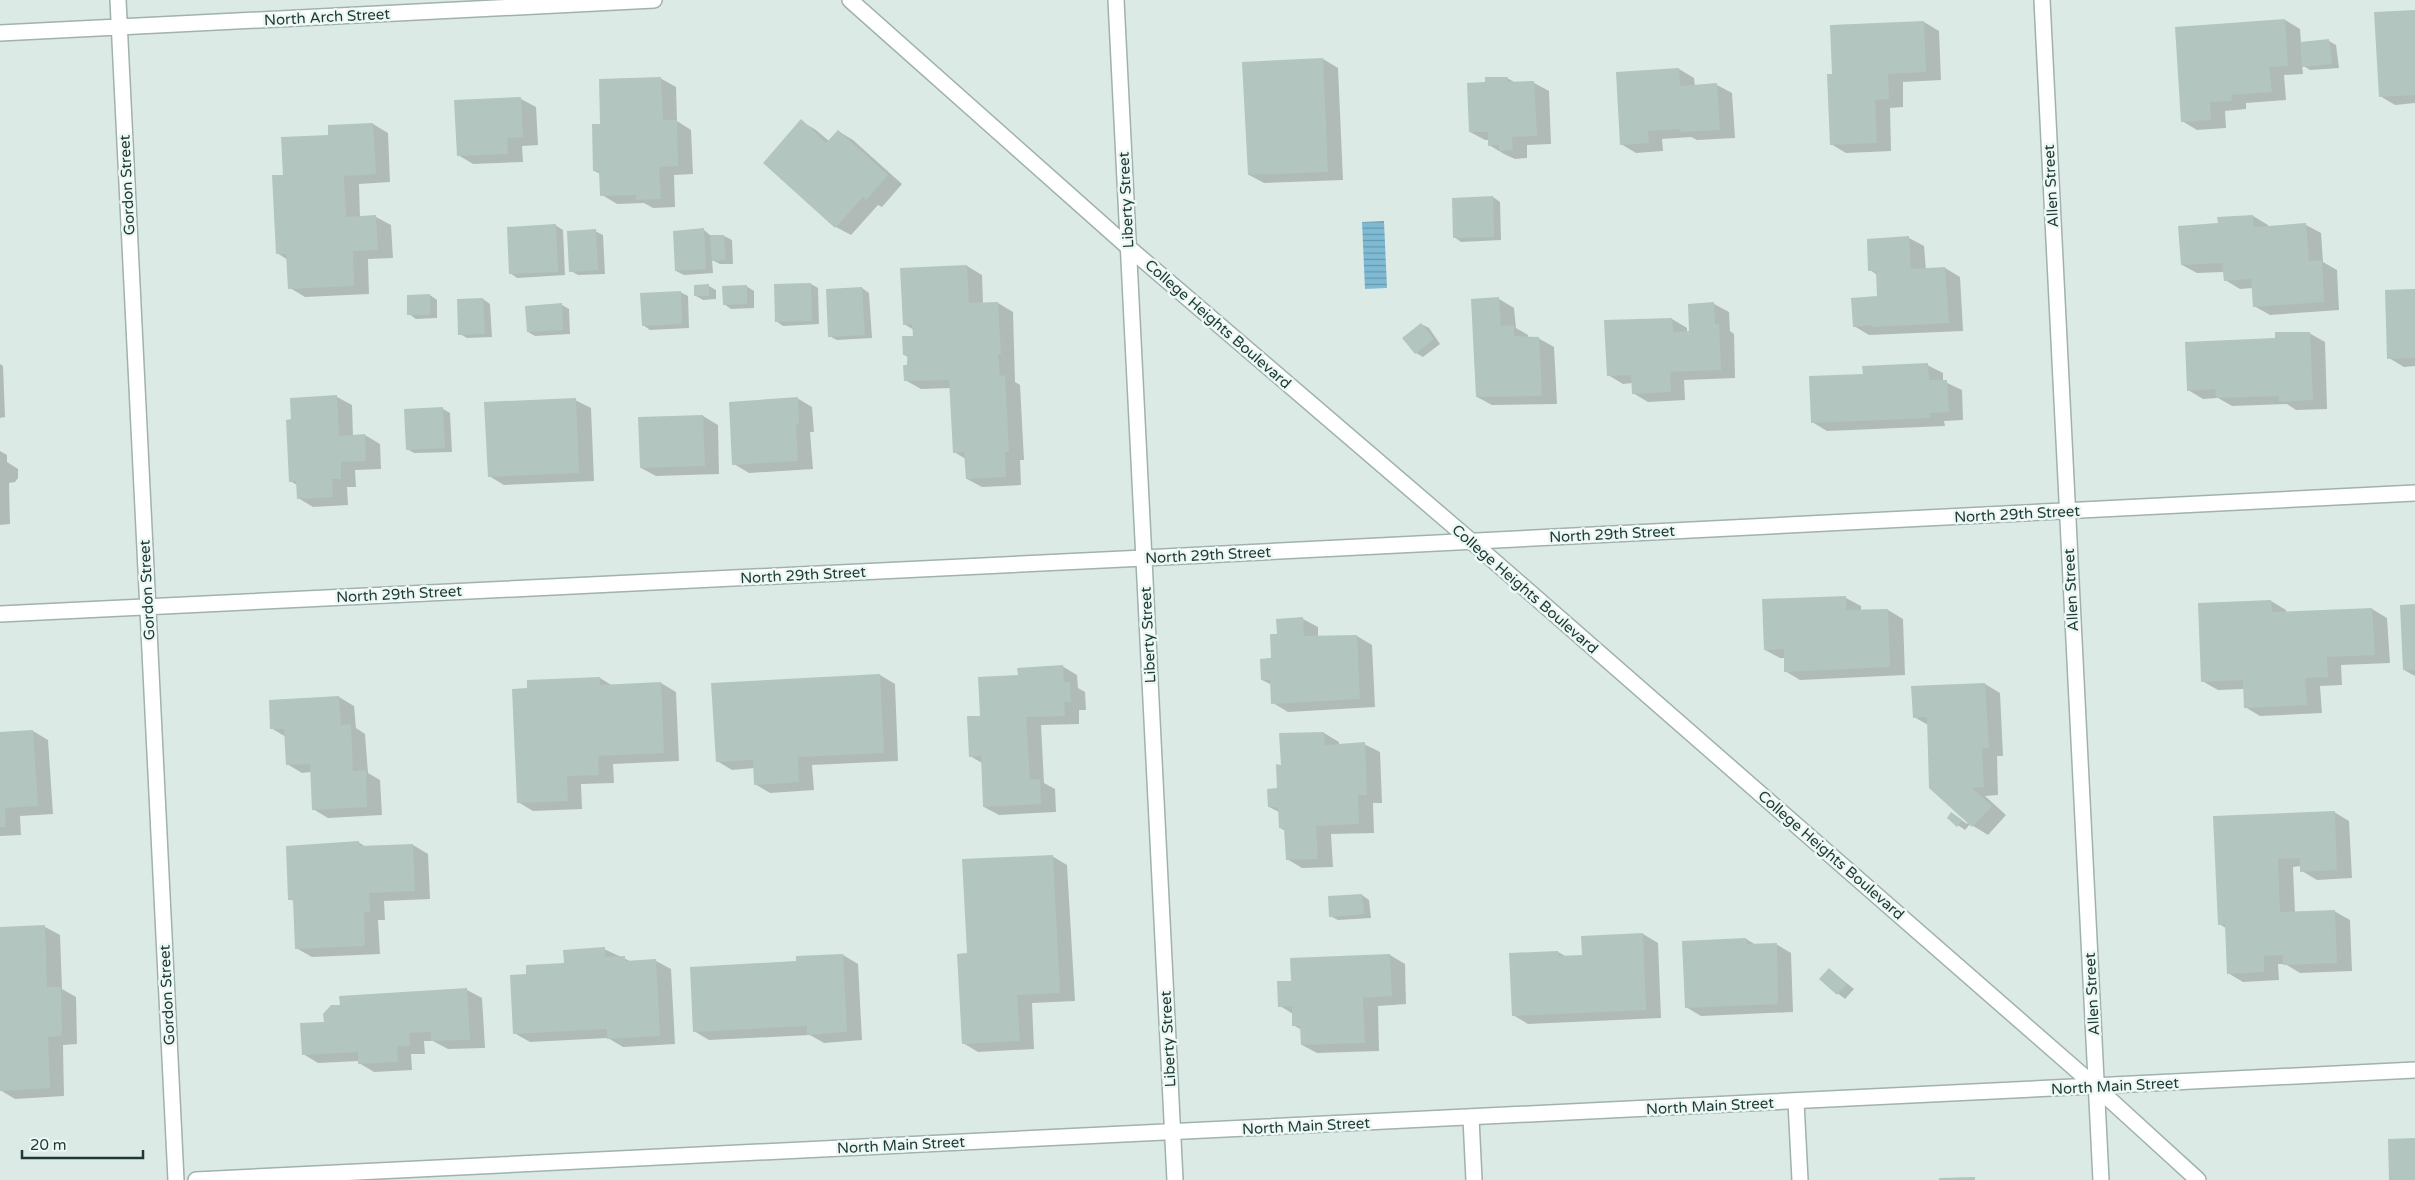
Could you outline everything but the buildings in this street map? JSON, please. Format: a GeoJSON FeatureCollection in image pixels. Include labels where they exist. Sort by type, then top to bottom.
{"type":"FeatureCollection","features":[{"type":"Feature","properties":{"kind":"street","name":"Gordon Street"},"geometry":{"type":"LineString","coordinates":[[118,0],[176,1180]]}},
{"type":"Feature","properties":{"kind":"street","name":"North Arch Street"},"geometry":{"type":"LineString","coordinates":[[0,33],[654,0]]}},
{"type":"Feature","properties":{"kind":"street","name":"College Heights Boulevard"},"geometry":{"type":"LineString","coordinates":[[850,0],[1128,247],[1471,541],[2096,1087],[2198,1180]]}},
{"type":"Feature","properties":{"kind":"street","name":"Liberty Street"},"geometry":{"type":"LineString","coordinates":[[1116,0],[1175,1180]]}},
{"type":"Feature","properties":{"kind":"street","name":"Allen Street"},"geometry":{"type":"LineString","coordinates":[[2042,0],[2101,1180]]}},
{"type":"Feature","properties":{"kind":"street","name":"North 29th Street"},"geometry":{"type":"LineString","coordinates":[[0,614],[1144,558],[2415,492]]}},
{"type":"Feature","properties":{"kind":"street","name":"North Main Street"},"geometry":{"type":"LineString","coordinates":[[196,1180],[2415,1070]]}},
{"type":"Feature","properties":{"kind":"street"},"geometry":{"type":"LineString","coordinates":[[1796,1102],[1800,1180]]}},
{"type":"Feature","properties":{"kind":"street"},"geometry":{"type":"LineString","coordinates":[[1471,1118],[1474,1180]]}},
{"type":"Feature","properties":{"kind":"water"},"geometry":{"type":"Polygon","coordinates":[[[1384,221],[1387,288],[1365,289],[1362,222],[1384,221]]]}}]}
